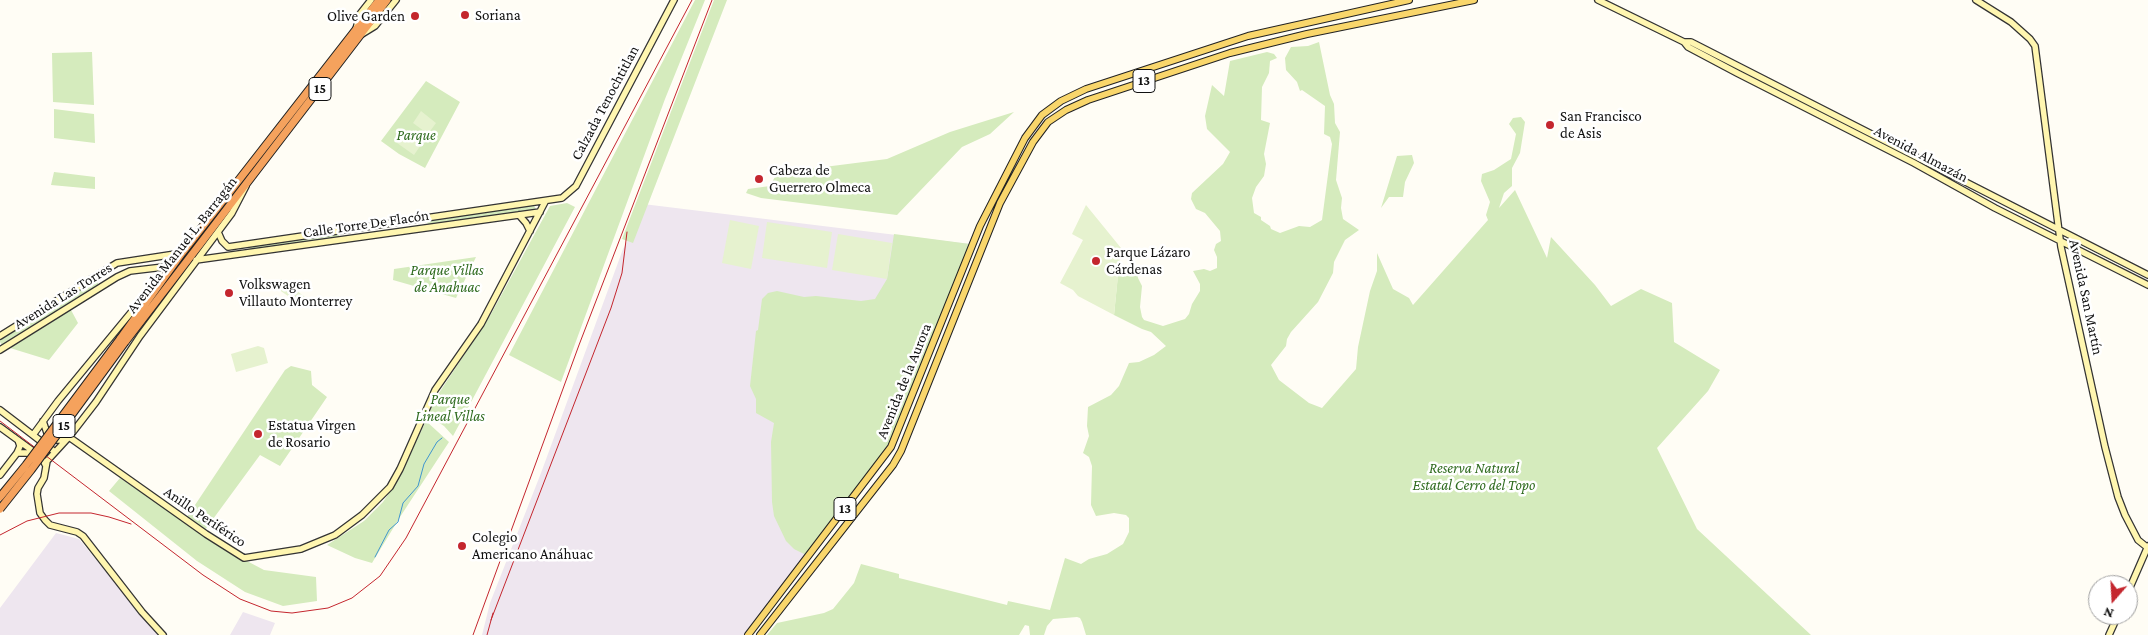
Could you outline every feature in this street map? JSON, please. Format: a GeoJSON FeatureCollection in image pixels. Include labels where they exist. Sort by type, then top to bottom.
{"type":"FeatureCollection","features":[{"type":"Feature","properties":{"kind":"highway","name":"Avenida Manuel L. Barragán"},"geometry":{"type":"LineString","coordinates":[[0,497],[362,34],[380,1]]}},
{"type":"Feature","properties":{"kind":"highway","name":"Avenida Manuel L. Barragán"},"geometry":{"type":"LineString","coordinates":[[0,509],[36,463],[172,266],[380,1]]}},
{"type":"Feature","properties":{"kind":"main road","name":"13"},"geometry":{"type":"LineString","coordinates":[[1304,23],[1408,0]]}},
{"type":"Feature","properties":{"kind":"main road"},"geometry":{"type":"LineString","coordinates":[[1408,0],[1406,7],[1411,13]]}},
{"type":"Feature","properties":{"kind":"main road","name":"13"},"geometry":{"type":"LineString","coordinates":[[1307,34],[1474,0]]}},
{"type":"Feature","properties":{"kind":"main road"},"geometry":{"type":"LineString","coordinates":[[1304,23],[1310,27],[1307,34]]}},
{"type":"Feature","properties":{"kind":"main road","name":"Avenida de la Aurora"},"geometry":{"type":"LineString","coordinates":[[748,635],[885,458],[895,440],[923,373],[980,226],[1025,138],[1045,112],[1061,101],[1086,90],[1248,36],[1304,23]]}},
{"type":"Feature","properties":{"kind":"main road","name":"Avenida de la Aurora"},"geometry":{"type":"LineString","coordinates":[[760,635],[892,465],[903,447],[1000,203],[1033,142],[1051,120],[1066,110],[1088,100],[1230,53],[1307,34]]}},
{"type":"Feature","properties":{"kind":"main road"},"geometry":{"type":"LineString","coordinates":[[923,373],[925,380],[931,380]]}},
{"type":"Feature","properties":{"kind":"main road"},"geometry":{"type":"LineString","coordinates":[[913,395],[920,394],[923,399]]}},
{"type":"Feature","properties":{"kind":"street"},"geometry":{"type":"LineString","coordinates":[[362,34],[375,26],[396,0]]}},
{"type":"Feature","properties":{"kind":"street","name":"Calzada Tenochtitlan"},"geometry":{"type":"LineString","coordinates":[[545,202],[562,198],[576,186],[674,0]]}},
{"type":"Feature","properties":{"kind":"street","name":"Avenida Almazán"},"geometry":{"type":"LineString","coordinates":[[1598,0],[1684,42],[1688,47],[1728,69],[1934,173],[2061,242],[2148,285]]}},
{"type":"Feature","properties":{"kind":"street","name":"Avenida San Martín"},"geometry":{"type":"LineString","coordinates":[[1976,0],[2011,22],[2033,42],[2061,242],[2103,438],[2118,497],[2134,534],[2147,550]]}},
{"type":"Feature","properties":{"kind":"street","name":"Avenida Almazán"},"geometry":{"type":"LineString","coordinates":[[1684,42],[1691,42],[2148,275]]}},
{"type":"Feature","properties":{"kind":"street"},"geometry":{"type":"LineString","coordinates":[[163,635],[142,612],[83,536],[77,532],[50,525],[45,520],[40,512],[38,488],[44,478],[46,464],[96,402],[140,336],[218,232],[242,198],[247,183]]}},
{"type":"Feature","properties":{"kind":"street","name":"Calle Torre De Flacón"},"geometry":{"type":"LineString","coordinates":[[228,247],[545,202]]}},
{"type":"Feature","properties":{"kind":"street","name":"Anillo Periférico"},"geometry":{"type":"LineString","coordinates":[[43,420],[47,433],[56,440],[68,438],[206,534],[244,558],[278,554],[318,543],[350,525],[390,487],[400,470],[436,390],[481,324],[545,202]]}},
{"type":"Feature","properties":{"kind":"street"},"geometry":{"type":"LineString","coordinates":[[507,207],[507,217]]}},
{"type":"Feature","properties":{"kind":"street","name":"Calle Torre De Flacón"},"geometry":{"type":"LineString","coordinates":[[196,260],[540,212]]}},
{"type":"Feature","properties":{"kind":"street"},"geometry":{"type":"LineString","coordinates":[[519,216],[526,223],[530,231]]}},
{"type":"Feature","properties":{"kind":"street"},"geometry":{"type":"LineString","coordinates":[[425,219],[426,228]]}},
{"type":"Feature","properties":{"kind":"street"},"geometry":{"type":"LineString","coordinates":[[341,230],[342,240]]}},
{"type":"Feature","properties":{"kind":"street"},"geometry":{"type":"LineString","coordinates":[[218,232],[222,241],[228,247],[228,256]]}},
{"type":"Feature","properties":{"kind":"street"},"geometry":{"type":"LineString","coordinates":[[245,246],[246,254]]}},
{"type":"Feature","properties":{"kind":"street","name":"Avenida Las Torres"},"geometry":{"type":"LineString","coordinates":[[0,336],[121,261],[182,254]]}},
{"type":"Feature","properties":{"kind":"street","name":"Avenida Las Torres"},"geometry":{"type":"LineString","coordinates":[[0,350],[101,286],[126,273],[172,266]]}},
{"type":"Feature","properties":{"kind":"street"},"geometry":{"type":"LineString","coordinates":[[102,273],[104,280],[108,282]]}},
{"type":"Feature","properties":{"kind":"street"},"geometry":{"type":"LineString","coordinates":[[95,276],[99,279],[101,286]]}},
{"type":"Feature","properties":{"kind":"street"},"geometry":{"type":"LineString","coordinates":[[33,436],[43,420],[138,304],[156,288]]}},
{"type":"Feature","properties":{"kind":"street"},"geometry":{"type":"LineString","coordinates":[[0,410],[55,452]]}},
{"type":"Feature","properties":{"kind":"street"},"geometry":{"type":"LineString","coordinates":[[0,426],[46,464]]}},
{"type":"Feature","properties":{"kind":"street"},"geometry":{"type":"LineString","coordinates":[[0,475],[17,453],[20,446],[18,440]]}},
{"type":"Feature","properties":{"kind":"street"},"geometry":{"type":"LineString","coordinates":[[17,453],[24,452],[43,460],[46,464]]}},
{"type":"Feature","properties":{"kind":"street"},"geometry":{"type":"LineString","coordinates":[[2136,575],[2147,550]]}},
{"type":"Feature","properties":{"kind":"shaded area"},"geometry":{"type":"Polygon","coordinates":[[[643,204],[970,244],[890,441],[804,558],[743,635],[482,635],[490,603],[541,473],[623,249],[636,225],[643,204]]]}},
{"type":"Feature","properties":{"kind":"shaded area"},"geometry":{"type":"Polygon","coordinates":[[[56,533],[79,539],[158,635],[0,635],[0,608],[56,533]]]}},
{"type":"Feature","properties":{"kind":"shaded area"},"geometry":{"type":"Polygon","coordinates":[[[243,612],[275,623],[270,635],[230,635],[243,612]]]}},
{"type":"Feature","properties":{"kind":"green space"},"geometry":{"type":"Polygon","coordinates":[[[695,0],[705,0],[665,99],[561,382],[509,355],[695,0]]]}},
{"type":"Feature","properties":{"kind":"green space"},"geometry":{"type":"Polygon","coordinates":[[[714,0],[727,0],[633,243],[622,239],[714,0]]]}},
{"type":"Feature","properties":{"kind":"green space","name":"Reserva Natural Estatal Cerro del Topo"},"geometry":{"type":"Polygon","coordinates":[[[1319,42],[1330,95],[1334,104],[1335,123],[1340,132],[1336,180],[1342,198],[1343,219],[1359,230],[1345,240],[1334,262],[1333,273],[1318,302],[1291,332],[1286,346],[1271,365],[1279,380],[1309,403],[1322,408],[1356,369],[1358,347],[1370,291],[1377,271],[1377,253],[1393,289],[1409,298],[1413,305],[1488,220],[1486,215],[1490,202],[1481,181],[1482,174],[1494,170],[1511,159],[1516,134],[1509,124],[1513,118],[1521,117],[1525,122],[1520,153],[1512,168],[1512,186],[1504,193],[1499,208],[1515,190],[1547,258],[1551,237],[1595,285],[1611,306],[1641,289],[1672,303],[1674,342],[1720,370],[1708,391],[1657,448],[1697,529],[1811,635],[1086,635],[1080,618],[1077,617],[1053,619],[1047,626],[1044,635],[1030,635],[1029,626],[1025,625],[1019,635],[767,635],[777,623],[824,613],[833,609],[854,583],[861,564],[899,574],[899,578],[1007,605],[1008,601],[1050,610],[1065,558],[1081,564],[1089,559],[1107,554],[1123,544],[1129,532],[1129,518],[1126,515],[1114,513],[1096,516],[1091,505],[1092,466],[1089,457],[1083,453],[1089,436],[1087,426],[1088,407],[1111,395],[1119,386],[1129,363],[1139,362],[1154,355],[1166,346],[1151,332],[1114,315],[1118,274],[1123,277],[1133,269],[1137,269],[1138,278],[1142,286],[1140,307],[1142,317],[1144,320],[1163,326],[1185,319],[1189,314],[1192,304],[1200,291],[1200,284],[1193,271],[1204,269],[1210,271],[1217,268],[1217,257],[1214,250],[1216,244],[1221,241],[1220,231],[1205,213],[1196,209],[1191,199],[1192,193],[1223,164],[1230,152],[1207,129],[1205,116],[1212,85],[1224,96],[1230,61],[1267,52],[1274,54],[1277,58],[1270,61],[1269,73],[1262,87],[1261,120],[1270,123],[1264,154],[1266,164],[1264,176],[1256,187],[1252,198],[1254,213],[1261,217],[1261,220],[1270,226],[1271,229],[1280,233],[1299,226],[1310,227],[1322,220],[1332,144],[1330,137],[1324,134],[1325,106],[1302,90],[1300,91],[1297,82],[1286,70],[1285,58],[1291,47],[1308,46],[1319,42]]]}},
{"type":"Feature","properties":{"kind":"green space"},"geometry":{"type":"Polygon","coordinates":[[[92,52],[94,105],[53,102],[52,53],[92,52]]]}},
{"type":"Feature","properties":{"kind":"green space","name":"Parque"},"geometry":{"type":"Polygon","coordinates":[[[426,81],[460,102],[425,168],[399,154],[381,141],[426,81]]]}},
{"type":"Feature","properties":{"kind":"green space"},"geometry":{"type":"Polygon","coordinates":[[[54,109],[94,114],[95,143],[54,138],[54,109]]]}},
{"type":"Feature","properties":{"kind":"green space"},"geometry":{"type":"Polygon","coordinates":[[[421,111],[436,123],[428,134],[413,123],[421,111]]]}},
{"type":"Feature","properties":{"kind":"green space"},"geometry":{"type":"Polygon","coordinates":[[[1014,112],[990,134],[962,147],[897,215],[761,198],[746,193],[748,189],[770,186],[777,173],[887,159],[950,132],[1014,112]]]}},
{"type":"Feature","properties":{"kind":"green space"},"geometry":{"type":"Polygon","coordinates":[[[407,130],[423,142],[414,155],[397,143],[407,130]]]}},
{"type":"Feature","properties":{"kind":"green space"},"geometry":{"type":"Polygon","coordinates":[[[1412,155],[1414,163],[1405,182],[1403,197],[1389,197],[1381,208],[1397,156],[1412,155]]]}},
{"type":"Feature","properties":{"kind":"green space"},"geometry":{"type":"Polygon","coordinates":[[[54,172],[95,177],[95,189],[51,185],[54,172]]]}},
{"type":"Feature","properties":{"kind":"green space","name":"Parque Lineal Villas"},"geometry":{"type":"Polygon","coordinates":[[[567,203],[575,207],[453,436],[444,426],[427,415],[437,396],[491,314],[550,206],[567,203]]]}},
{"type":"Feature","properties":{"kind":"green space"},"geometry":{"type":"Polygon","coordinates":[[[534,205],[536,210],[428,225],[427,221],[534,205]]]}},
{"type":"Feature","properties":{"kind":"green space","name":"Parque Lázaro Cárdenas"},"geometry":{"type":"Polygon","coordinates":[[[1086,205],[1121,248],[1114,315],[1078,296],[1073,290],[1060,283],[1083,240],[1072,234],[1086,205]]]}},
{"type":"Feature","properties":{"kind":"green space"},"geometry":{"type":"Polygon","coordinates":[[[730,220],[759,226],[751,269],[722,263],[730,220]]]}},
{"type":"Feature","properties":{"kind":"green space"},"geometry":{"type":"Polygon","coordinates":[[[767,222],[832,232],[827,268],[762,258],[767,222]]]}},
{"type":"Feature","properties":{"kind":"green space"},"geometry":{"type":"Polygon","coordinates":[[[339,234],[339,240],[249,252],[248,247],[339,234]]]}},
{"type":"Feature","properties":{"kind":"green space"},"geometry":{"type":"Polygon","coordinates":[[[838,234],[892,243],[887,279],[832,270],[838,234]]]}},
{"type":"Feature","properties":{"kind":"green space"},"geometry":{"type":"Polygon","coordinates":[[[894,234],[970,244],[890,441],[806,555],[794,549],[786,541],[774,516],[771,442],[774,423],[756,413],[756,399],[750,386],[756,331],[758,330],[762,299],[768,293],[777,291],[804,297],[816,296],[861,301],[875,299],[887,279],[894,234]]]}},
{"type":"Feature","properties":{"kind":"green space","name":"Parque Villas de Anahuac"},"geometry":{"type":"Polygon","coordinates":[[[476,257],[456,298],[393,280],[394,269],[476,257]]]}},
{"type":"Feature","properties":{"kind":"green space"},"geometry":{"type":"Polygon","coordinates":[[[94,279],[98,280],[98,284],[2,345],[0,338],[94,279]]]}},
{"type":"Feature","properties":{"kind":"green space"},"geometry":{"type":"Polygon","coordinates":[[[281,279],[309,300],[304,307],[275,287],[281,279]]]}},
{"type":"Feature","properties":{"kind":"green space"},"geometry":{"type":"Polygon","coordinates":[[[71,310],[78,323],[49,360],[10,348],[71,310]]]}},
{"type":"Feature","properties":{"kind":"green space"},"geometry":{"type":"Polygon","coordinates":[[[258,346],[264,348],[268,363],[236,372],[231,354],[258,346]]]}},
{"type":"Feature","properties":{"kind":"green space"},"geometry":{"type":"Polygon","coordinates":[[[291,366],[311,371],[312,385],[327,397],[280,466],[260,455],[205,530],[187,517],[285,370],[291,366]]]}},
{"type":"Feature","properties":{"kind":"green space"},"geometry":{"type":"Polygon","coordinates":[[[426,421],[449,442],[372,563],[355,558],[327,545],[364,521],[383,502],[396,483],[426,421]]]}},
{"type":"Feature","properties":{"kind":"green space"},"geometry":{"type":"Polygon","coordinates":[[[120,478],[228,551],[264,570],[316,577],[317,601],[283,606],[245,592],[197,561],[109,491],[120,478]]]}},
{"type":"Feature","properties":{"kind":"waterway"},"geometry":{"type":"LineString","coordinates":[[375,557],[389,530],[398,522],[403,503],[418,486],[424,464],[437,442],[442,438]]}},
{"type":"Feature","properties":{"kind":"railway"},"geometry":{"type":"LineString","coordinates":[[0,421],[203,575],[240,599],[271,611],[292,613],[328,608],[352,598],[380,576],[406,538],[692,0]]}},
{"type":"Feature","properties":{"kind":"railway"},"geometry":{"type":"LineString","coordinates":[[473,635],[579,345],[712,0]]}},
{"type":"Feature","properties":{"kind":"railway"},"geometry":{"type":"LineString","coordinates":[[491,620],[611,308],[622,273],[627,232]]}},
{"type":"Feature","properties":{"kind":"railway"},"geometry":{"type":"LineString","coordinates":[[0,535],[27,521],[59,513],[91,513],[131,524]]}},
{"type":"Feature","properties":{"kind":"railway"},"geometry":{"type":"LineString","coordinates":[[487,635],[493,613]]}},
{"type":"Feature","properties":{"kind":"place","name":"Soriana"},"geometry":{"type":"Point","coordinates":[465,15]}},
{"type":"Feature","properties":{"kind":"place","name":"Olive Garden"},"geometry":{"type":"Point","coordinates":[415,16]}},
{"type":"Feature","properties":{"kind":"place","name":"San Francisco de Asis"},"geometry":{"type":"Point","coordinates":[1550,125]}},
{"type":"Feature","properties":{"kind":"place","name":"Cabeza de Guerrero Olmeca"},"geometry":{"type":"Point","coordinates":[759,179]}},
{"type":"Feature","properties":{"kind":"place","name":"Parque Lázaro Cárdenas"},"geometry":{"type":"Point","coordinates":[1096,261]}},
{"type":"Feature","properties":{"kind":"place","name":"Volkswagen Villauto Monterrey"},"geometry":{"type":"Point","coordinates":[229,293]}},
{"type":"Feature","properties":{"kind":"place","name":"Estatua Virgen de Rosario"},"geometry":{"type":"Point","coordinates":[258,434]}},
{"type":"Feature","properties":{"kind":"place","name":"Colegio Americano Anáhuac"},"geometry":{"type":"Point","coordinates":[462,546]}}]}
